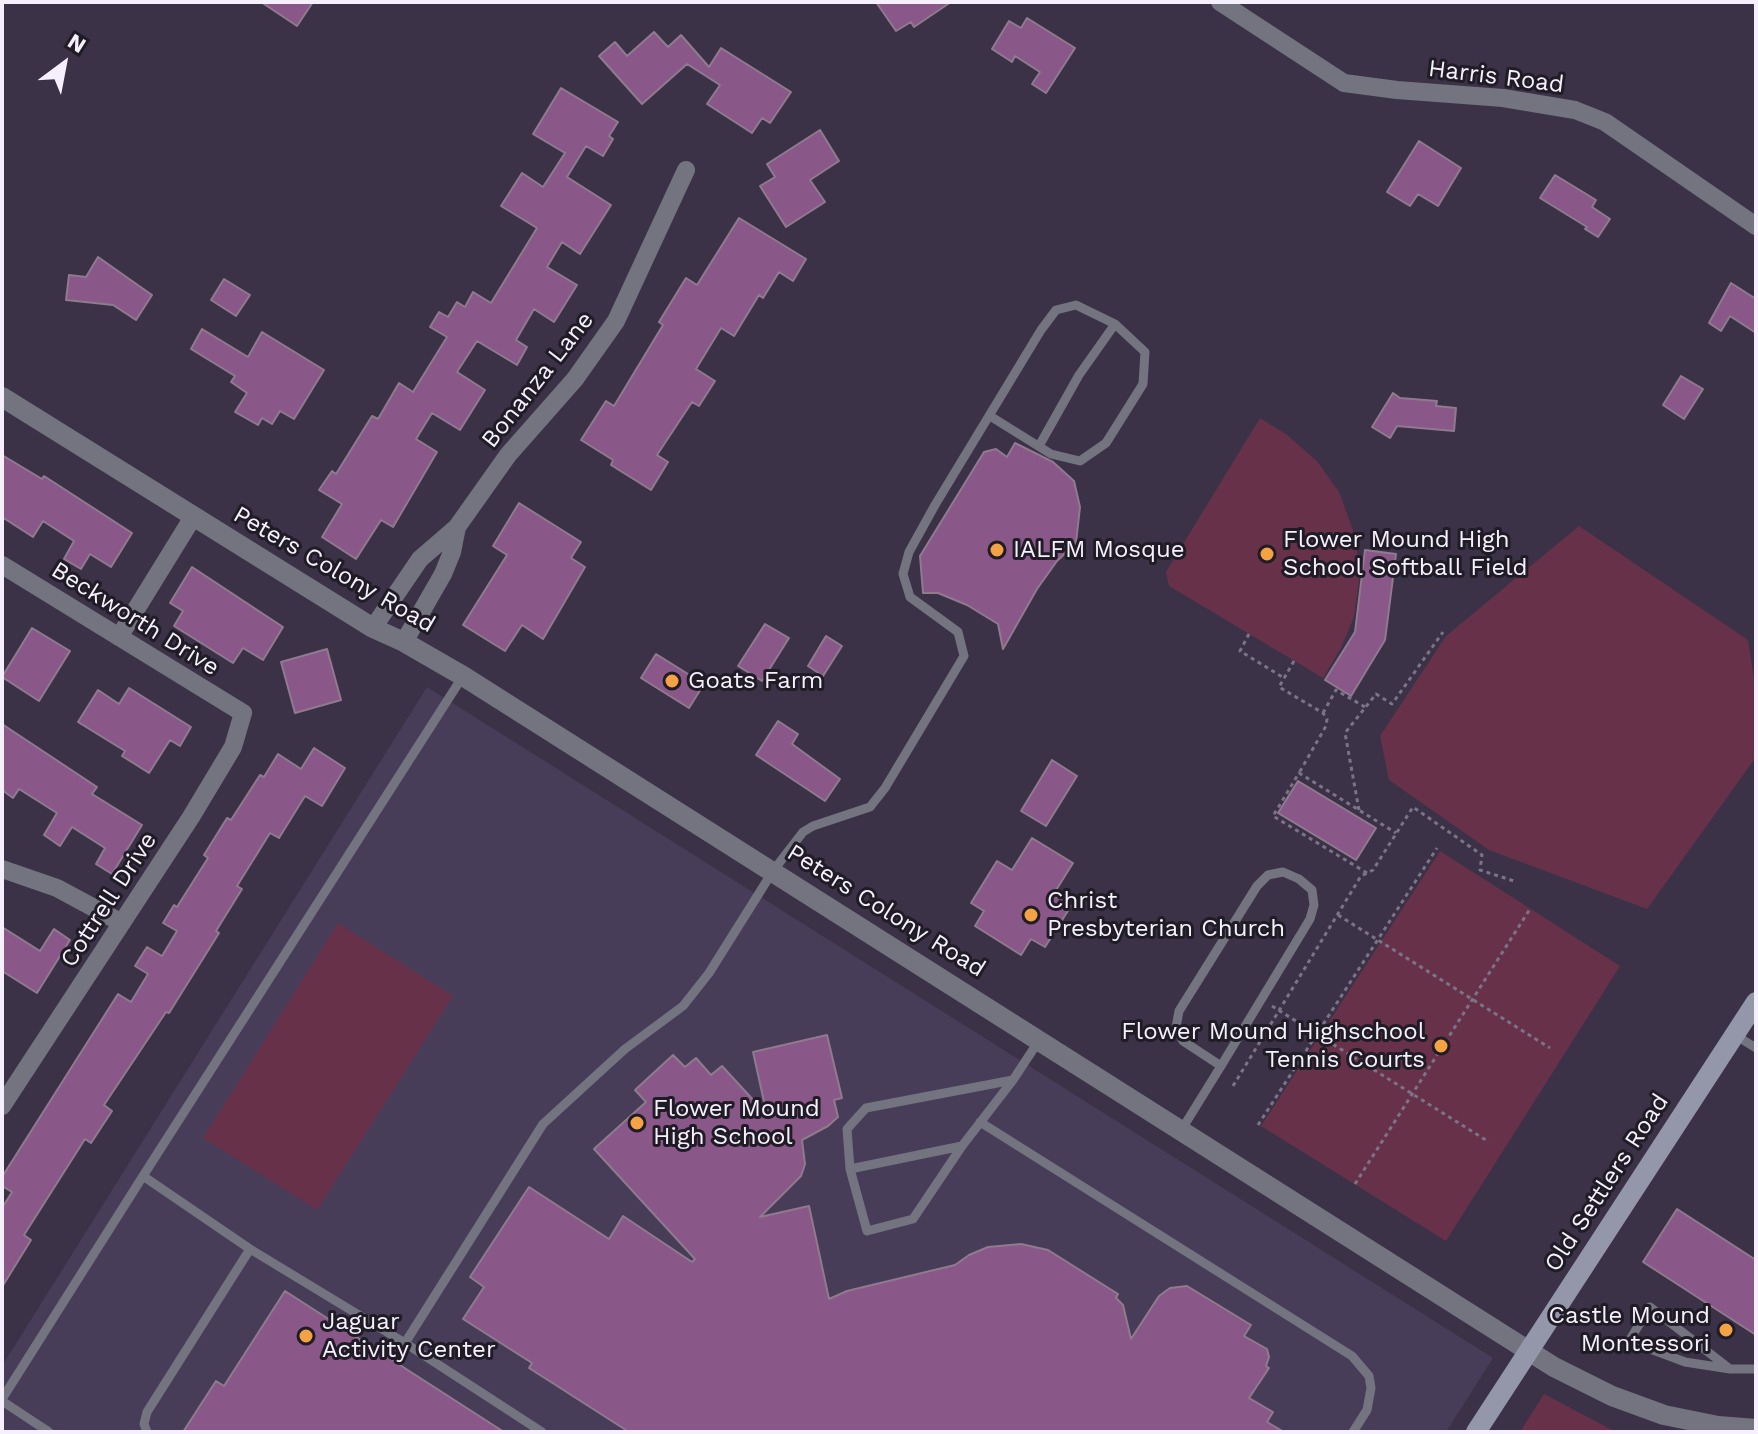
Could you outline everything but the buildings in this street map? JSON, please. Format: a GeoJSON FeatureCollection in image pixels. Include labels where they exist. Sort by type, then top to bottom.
{"type":"FeatureCollection","features":[{"type":"Feature","properties":{"kind":"main road","name":"Old Settlers Road"},"geometry":{"type":"LineString","coordinates":[[1476,1432],[1756,1002]]}},
{"type":"Feature","properties":{"kind":"street","name":"Harris Road"},"geometry":{"type":"LineString","coordinates":[[1220,2],[1344,83],[1503,98],[1575,110],[1605,122],[1756,226]]}},
{"type":"Feature","properties":{"kind":"street","name":"Bonanza Lane"},"geometry":{"type":"LineString","coordinates":[[373,628],[420,559],[457,527],[508,455],[575,379],[616,321],[686,170]]}},
{"type":"Feature","properties":{"kind":"street","name":"Peters Colony Road"},"geometry":{"type":"LineString","coordinates":[[2,397],[373,628],[463,676],[1564,1373],[1641,1408],[1690,1421],[1756,1429]]}},
{"type":"Feature","properties":{"kind":"street"},"geometry":{"type":"LineString","coordinates":[[119,637],[193,517]]}},
{"type":"Feature","properties":{"kind":"street","name":"Bonanza Lane"},"geometry":{"type":"LineString","coordinates":[[404,642],[443,574],[457,527]]}},
{"type":"Feature","properties":{"kind":"street","name":"Beckworth Drive"},"geometry":{"type":"LineString","coordinates":[[2,565],[243,713]]}},
{"type":"Feature","properties":{"kind":"street","name":"Cottrell Drive"},"geometry":{"type":"LineString","coordinates":[[2,1106],[233,747],[243,713]]}},
{"type":"Feature","properties":{"kind":"street"},"geometry":{"type":"LineString","coordinates":[[2,869],[57,888],[122,923]]}},
{"type":"Feature","properties":{"kind":"lane"},"geometry":{"type":"LineString","coordinates":[[405,1343],[543,1124],[625,1049],[683,1006],[709,973],[773,871],[803,832],[870,807],[885,788],[964,656],[958,632],[910,597],[903,574],[909,552],[1041,330],[1056,310],[1076,305],[1115,324],[1145,352],[1143,384],[1106,443],[1080,461],[1051,454],[990,416]]}},
{"type":"Feature","properties":{"kind":"lane"},"geometry":{"type":"LineString","coordinates":[[1039,446],[1079,375],[1115,324]]}},
{"type":"Feature","properties":{"kind":"lane"},"geometry":{"type":"LineString","coordinates":[[49,1432],[2,1400],[463,676]]}},
{"type":"Feature","properties":{"kind":"lane"},"geometry":{"type":"LineString","coordinates":[[1182,1129],[1221,1066],[1262,999],[1310,919],[1314,905],[1312,890],[1299,879],[1283,872],[1268,875],[1257,886],[1179,1011],[1176,1027],[1183,1041],[1221,1066]]}},
{"type":"Feature","properties":{"kind":"lane"},"geometry":{"type":"LineString","coordinates":[[1735,1035],[1756,1048]]}},
{"type":"Feature","properties":{"kind":"lane"},"geometry":{"type":"LineString","coordinates":[[1013,1080],[866,1108],[847,1129],[850,1169],[867,1231],[913,1219],[962,1146],[1013,1080],[1040,1039]]}},
{"type":"Feature","properties":{"kind":"lane"},"geometry":{"type":"LineString","coordinates":[[980,1122],[1352,1356],[1369,1376],[1371,1388],[1367,1410],[1353,1432]]}},
{"type":"Feature","properties":{"kind":"lane"},"geometry":{"type":"LineString","coordinates":[[850,1169],[962,1146]]}},
{"type":"Feature","properties":{"kind":"lane"},"geometry":{"type":"LineString","coordinates":[[143,1176],[250,1249],[405,1343],[542,1432]]}},
{"type":"Feature","properties":{"kind":"lane"},"geometry":{"type":"LineString","coordinates":[[147,1432],[144,1424],[147,1412],[250,1249]]}},
{"type":"Feature","properties":{"kind":"lane"},"geometry":{"type":"LineString","coordinates":[[1730,1369],[1650,1307],[1629,1341],[1685,1362],[1730,1369],[1756,1369]]}},
{"type":"Feature","properties":{"kind":"path"},"geometry":{"type":"LineString","coordinates":[[1359,810],[1345,733],[1376,694],[1392,704],[1443,632]]}},
{"type":"Feature","properties":{"kind":"path"},"geometry":{"type":"LineString","coordinates":[[1249,634],[1240,651],[1284,678]]}},
{"type":"Feature","properties":{"kind":"path"},"geometry":{"type":"LineString","coordinates":[[1294,661],[1279,687],[1323,713],[1327,719],[1326,726],[1273,816],[1367,873]]}},
{"type":"Feature","properties":{"kind":"path"},"geometry":{"type":"LineString","coordinates":[[1323,713],[1336,690],[1365,707]]}},
{"type":"Feature","properties":{"kind":"path"},"geometry":{"type":"LineString","coordinates":[[1299,773],[1396,833]]}},
{"type":"Feature","properties":{"kind":"path"},"geometry":{"type":"LineString","coordinates":[[1233,1086],[1361,876],[1373,870],[1413,807],[1482,855],[1480,870],[1514,881]]}},
{"type":"Feature","properties":{"kind":"path"},"geometry":{"type":"LineString","coordinates":[[1258,1125],[1437,848]]}},
{"type":"Feature","properties":{"kind":"path"},"geometry":{"type":"LineString","coordinates":[[1355,1184],[1530,909]]}},
{"type":"Feature","properties":{"kind":"path"},"geometry":{"type":"LineString","coordinates":[[1338,915],[1550,1048]]}},
{"type":"Feature","properties":{"kind":"path"},"geometry":{"type":"LineString","coordinates":[[1262,999],[1489,1142]]}},
{"type":"Feature","properties":{"kind":"shaded area","name":"Flower Mound High School Softball Field"},"geometry":{"type":"Polygon","coordinates":[[[1260,418],[1286,434],[1317,461],[1339,492],[1355,536],[1360,572],[1354,617],[1341,648],[1323,678],[1169,586],[1166,572],[1260,418]]]}},
{"type":"Feature","properties":{"kind":"shaded area"},"geometry":{"type":"Polygon","coordinates":[[[1579,526],[1748,640],[1756,691],[1756,757],[1647,909],[1489,850],[1389,780],[1380,736],[1446,636],[1579,526]]]}},
{"type":"Feature","properties":{"kind":"shaded area","name":"Flower Mound High School"},"geometry":{"type":"Polygon","coordinates":[[[427,687],[1493,1358],[1446,1432],[2,1432],[2,1366],[427,687]]]}},
{"type":"Feature","properties":{"kind":"shaded area","name":"Flower Mound Highschool Tennis Courts"},"geometry":{"type":"Polygon","coordinates":[[[1440,851],[1620,966],[1446,1241],[1261,1126],[1440,851]]]}},
{"type":"Feature","properties":{"kind":"shaded area"},"geometry":{"type":"Polygon","coordinates":[[[338,923],[453,996],[317,1210],[203,1138],[338,923]]]}},
{"type":"Feature","properties":{"kind":"shaded area"},"geometry":{"type":"Polygon","coordinates":[[[1544,1394],[1616,1432],[1520,1432],[1544,1394]]]}},
{"type":"Feature","properties":{"kind":"place","name":"IALFM Mosque"},"geometry":{"type":"Point","coordinates":[997,550]}},
{"type":"Feature","properties":{"kind":"place","name":"Flower Mound High School Softball Field"},"geometry":{"type":"Point","coordinates":[1267,554]}},
{"type":"Feature","properties":{"kind":"place","name":"Goats Farm"},"geometry":{"type":"Point","coordinates":[672,681]}},
{"type":"Feature","properties":{"kind":"place","name":"Christ Presbyterian Church"},"geometry":{"type":"Point","coordinates":[1031,915]}},
{"type":"Feature","properties":{"kind":"place","name":"Flower Mound Highschool Tennis Courts"},"geometry":{"type":"Point","coordinates":[1441,1046]}},
{"type":"Feature","properties":{"kind":"place","name":"Flower Mound High School"},"geometry":{"type":"Point","coordinates":[637,1123]}},
{"type":"Feature","properties":{"kind":"place","name":"Castle Mound Montessori"},"geometry":{"type":"Point","coordinates":[1726,1330]}},
{"type":"Feature","properties":{"kind":"place","name":"Jaguar Activity Center"},"geometry":{"type":"Point","coordinates":[306,1336]}}]}
